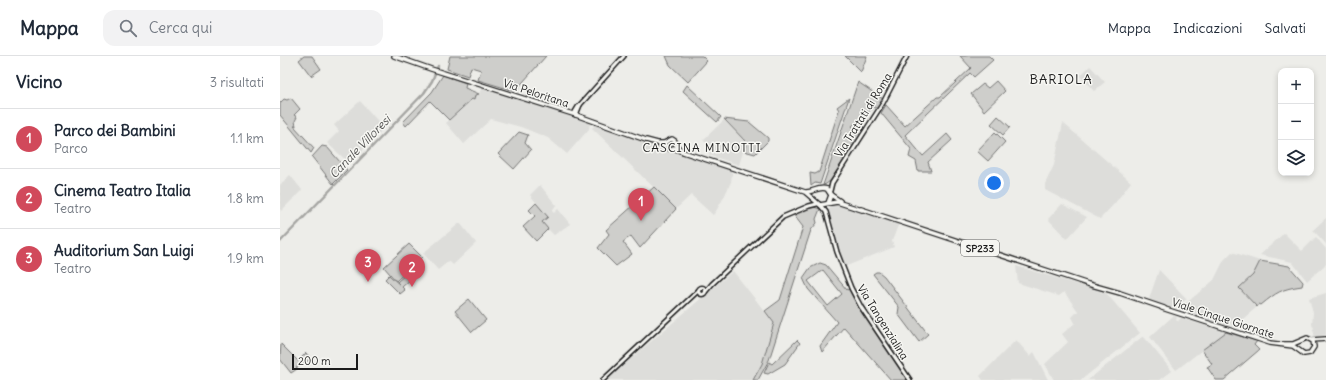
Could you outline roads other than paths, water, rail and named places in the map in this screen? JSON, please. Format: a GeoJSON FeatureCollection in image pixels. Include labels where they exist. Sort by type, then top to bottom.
{"type":"FeatureCollection","features":[{"type":"Feature","properties":{"kind":"main road","name":"Via Peloritana"},"geometry":{"type":"LineString","coordinates":[[394,56],[576,115],[623,132],[667,144]]}},
{"type":"Feature","properties":{"kind":"main road"},"geometry":{"type":"LineString","coordinates":[[675,146],[670,148],[667,144],[671,139],[674,140],[675,146],[680,151],[806,192],[819,204],[837,202],[862,210]]}},
{"type":"Feature","properties":{"kind":"main road"},"geometry":{"type":"LineString","coordinates":[[806,192],[816,190],[821,187],[825,188],[836,200],[862,210]]}},
{"type":"Feature","properties":{"kind":"main road"},"geometry":{"type":"LineString","coordinates":[[813,198],[816,190]]}},
{"type":"Feature","properties":{"kind":"main road"},"geometry":{"type":"LineString","coordinates":[[828,203],[830,193]]}},
{"type":"Feature","properties":{"kind":"main road","name":"Viale Cinque Giornate"},"geometry":{"type":"LineString","coordinates":[[862,210],[1277,344],[1293,346],[1299,350]]}},
{"type":"Feature","properties":{"kind":"main road","name":"SP233"},"geometry":{"type":"LineString","coordinates":[[1300,342],[1305,338],[1312,340],[1324,339]]}},
{"type":"Feature","properties":{"kind":"main road","name":"SP233"},"geometry":{"type":"LineString","coordinates":[[1299,350],[1307,354],[1312,352],[1317,342],[1324,339]]}},
{"type":"Feature","properties":{"kind":"main road"},"geometry":{"type":"LineString","coordinates":[[1312,340],[1314,347]]}},
{"type":"Feature","properties":{"kind":"main road"},"geometry":{"type":"LineString","coordinates":[[1299,350],[1298,346],[1300,342]]}},
{"type":"Feature","properties":{"kind":"main road","name":"Viale Cinque Giornate"},"geometry":{"type":"LineString","coordinates":[[1277,344],[1294,344],[1300,342]]}},
{"type":"Feature","properties":{"kind":"street"},"geometry":{"type":"LineString","coordinates":[[576,115],[576,110],[582,102],[624,56]]}},
{"type":"Feature","properties":{"kind":"street","name":"Via Trattati di Roma"},"geometry":{"type":"LineString","coordinates":[[825,188],[832,182],[883,103],[907,56]]}},
{"type":"Feature","properties":{"kind":"street","name":"Via Trattati di Roma"},"geometry":{"type":"LineString","coordinates":[[830,193],[832,182]]}},
{"type":"Feature","properties":{"kind":"street"},"geometry":{"type":"LineString","coordinates":[[809,206],[813,198]]}},
{"type":"Feature","properties":{"kind":"street","name":"Via Tangenzialina"},"geometry":{"type":"LineString","coordinates":[[828,203],[827,213],[830,227]]}},
{"type":"Feature","properties":{"kind":"street"},"geometry":{"type":"LineString","coordinates":[[692,298],[705,294],[712,284],[782,218],[809,206],[819,204]]}},
{"type":"Feature","properties":{"kind":"street","name":"Via Tangenzialina"},"geometry":{"type":"LineString","coordinates":[[819,204],[826,212],[837,252],[851,288],[910,380]]}},
{"type":"Feature","properties":{"kind":"street"},"geometry":{"type":"LineString","coordinates":[[603,380],[699,290],[712,284]]}},
{"type":"Feature","properties":{"kind":"street"},"geometry":{"type":"LineString","coordinates":[[703,288],[706,291]]}},
{"type":"Feature","properties":{"kind":"street"},"geometry":{"type":"LineString","coordinates":[[699,290],[701,295]]}},
{"type":"Feature","properties":{"kind":"waterway","name":"Canale Villoresi"},"geometry":{"type":"LineString","coordinates":[[280,242],[424,93],[432,81],[438,66]]}},
{"type":"Feature","properties":{"kind":"place","name":"Parco dei Bambini"},"geometry":{"type":"Point","coordinates":[641,221]}},
{"type":"Feature","properties":{"kind":"place","name":"Auditorium San Luigi"},"geometry":{"type":"Point","coordinates":[368,282]}},
{"type":"Feature","properties":{"kind":"place","name":"Cinema Teatro Italia"},"geometry":{"type":"Point","coordinates":[412,287]}},
{"type":"Feature","properties":{"kind":"district","name":"BARIOLA"},"geometry":{"type":"Point","coordinates":[1061,79]}},
{"type":"Feature","properties":{"kind":"district","name":"CASCINA MINOTTI"},"geometry":{"type":"Point","coordinates":[702,148]}}]}
